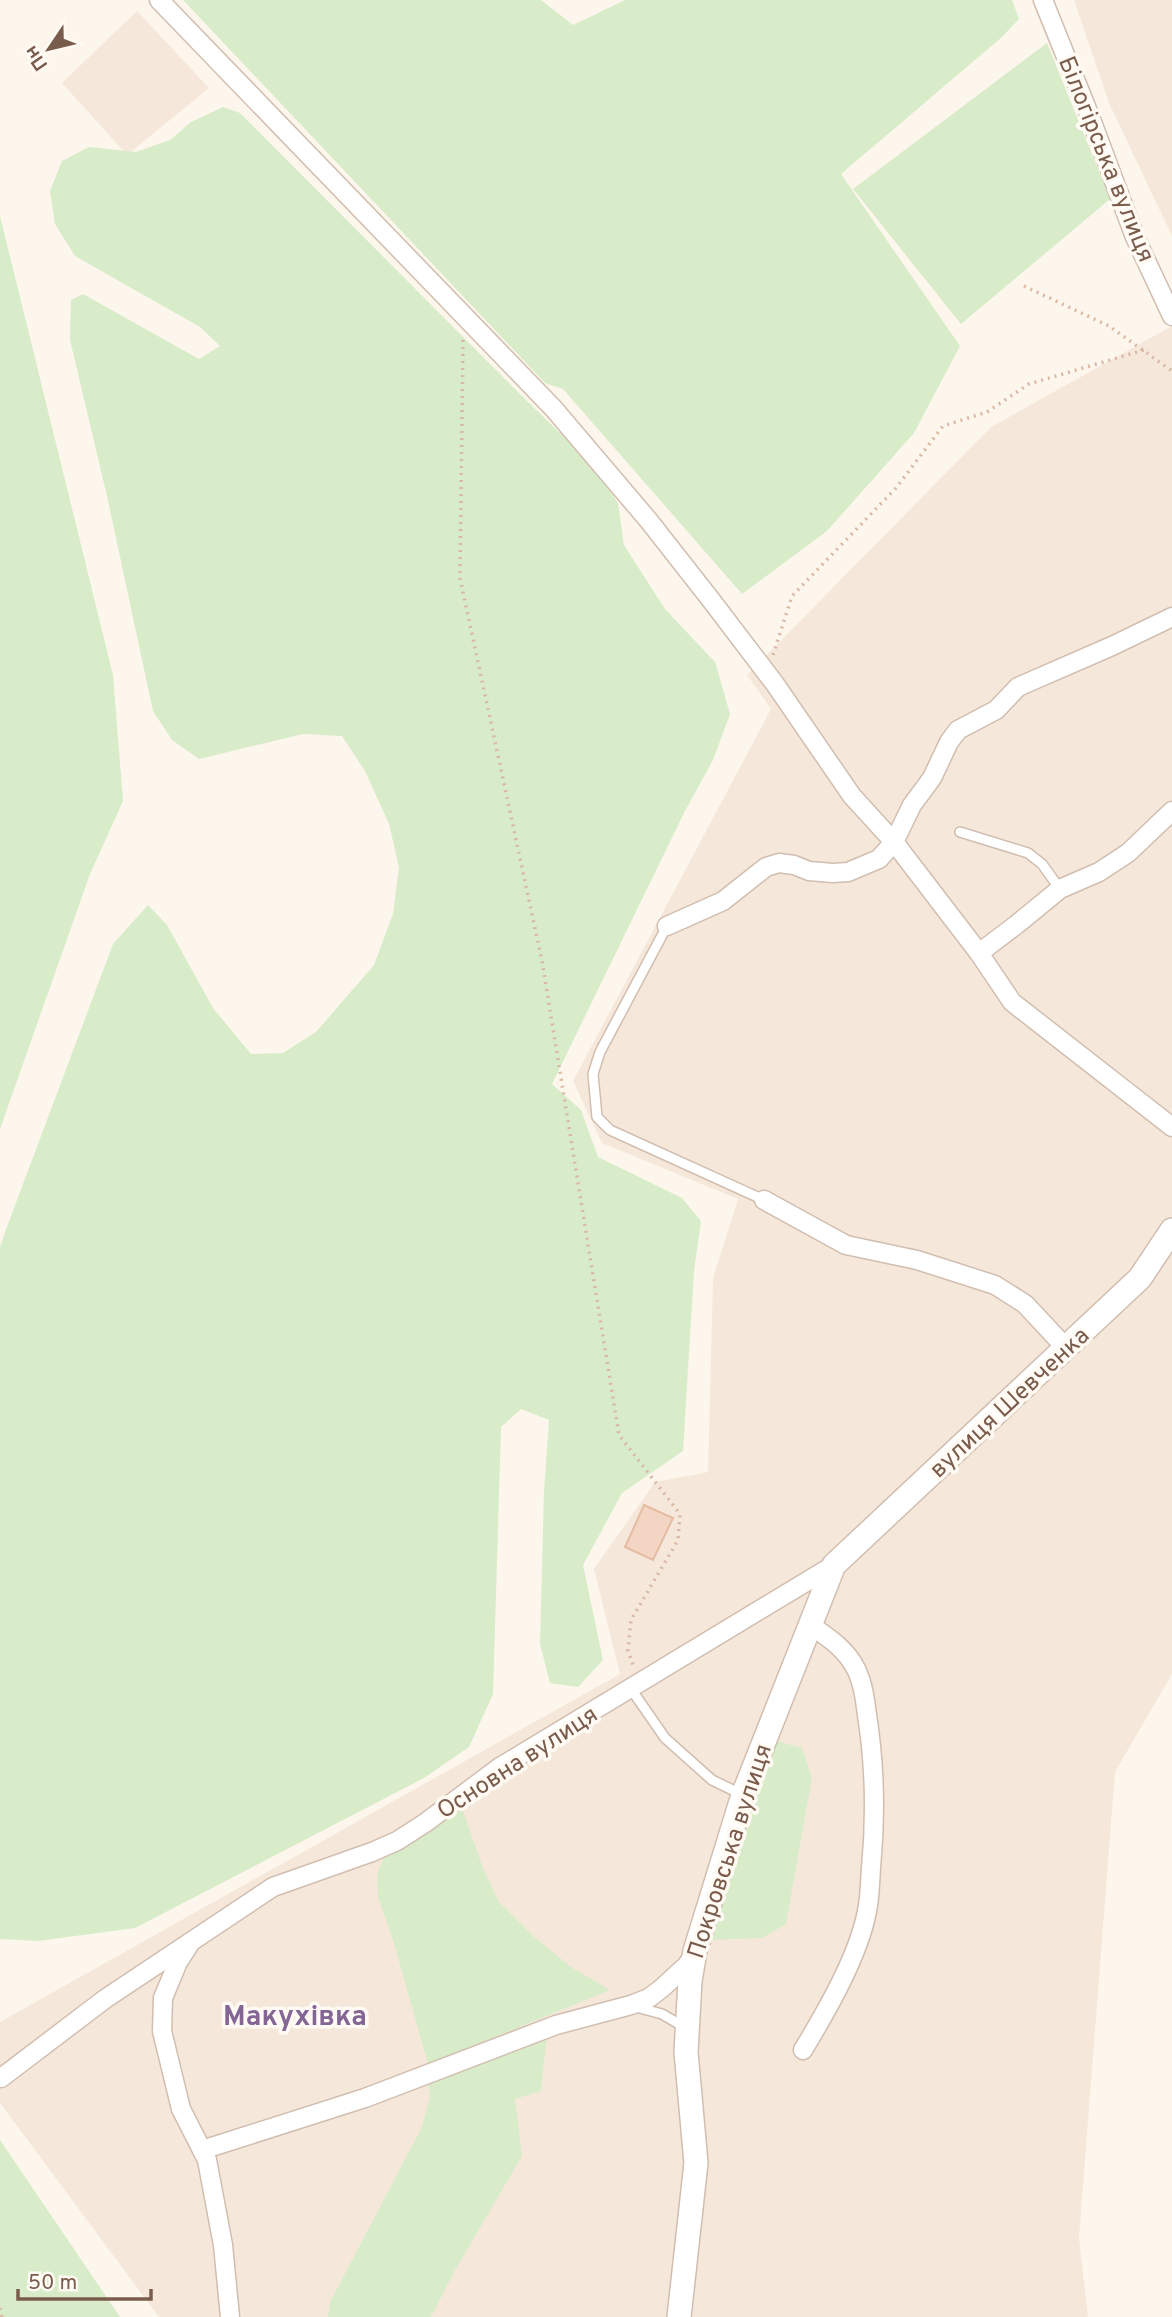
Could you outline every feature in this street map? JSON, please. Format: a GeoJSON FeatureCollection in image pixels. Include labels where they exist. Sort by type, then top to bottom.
{"type":"FeatureCollection","features":[{"type":"Feature","properties":{"kind":"street"},"geometry":{"type":"LineString","coordinates":[[159,0],[554,409],[649,521],[766,673],[852,796],[894,842],[979,953],[1012,1002],[1172,1127]]}},
{"type":"Feature","properties":{"kind":"street","name":"Білогірська вулиця"},"geometry":{"type":"LineString","coordinates":[[1043,0],[1135,237],[1172,316]]}},
{"type":"Feature","properties":{"kind":"street"},"geometry":{"type":"LineString","coordinates":[[667,926],[723,901],[766,867],[779,863],[809,871],[848,872],[879,859],[894,842],[912,805],[932,779],[949,742],[958,730],[996,710],[1018,687],[1027,682],[1172,617]]}},
{"type":"Feature","properties":{"kind":"street"},"geometry":{"type":"LineString","coordinates":[[979,953],[1060,889],[1099,872],[1128,853],[1172,811]]}},
{"type":"Feature","properties":{"kind":"street"},"geometry":{"type":"LineString","coordinates":[[764,1200],[846,1245],[917,1260],[995,1284],[1025,1304],[1066,1348]]}},
{"type":"Feature","properties":{"kind":"street","name":"вулиця Шевченка"},"geometry":{"type":"LineString","coordinates":[[834,1564],[1140,1278],[1172,1230]]}},
{"type":"Feature","properties":{"kind":"street","name":"Основна вулиця"},"geometry":{"type":"LineString","coordinates":[[230,2317],[223,2245],[207,2160],[181,2109],[162,2031],[156,1983],[192,1940],[273,1887],[397,1841],[500,1767],[834,1564]]}},
{"type":"Feature","properties":{"kind":"street","name":"Покровська вулиця"},"geometry":{"type":"LineString","coordinates":[[679,2317],[696,2163],[686,2052],[694,1955],[743,1795],[834,1564]]}},
{"type":"Feature","properties":{"kind":"street"},"geometry":{"type":"LineString","coordinates":[[803,2050],[821,2021],[856,1950],[867,1911],[875,1823],[873,1754],[863,1688],[855,1667],[843,1651],[830,1638],[810,1625]]}},
{"type":"Feature","properties":{"kind":"street","name":"Основна вулиця"},"geometry":{"type":"LineString","coordinates":[[1,2078],[156,1983],[178,1962],[192,1940]]}},
{"type":"Feature","properties":{"kind":"street"},"geometry":{"type":"LineString","coordinates":[[202,2150],[365,2098],[556,2025],[649,1998],[694,1955]]}},
{"type":"Feature","properties":{"kind":"lane"},"geometry":{"type":"LineString","coordinates":[[960,832],[1028,853],[1042,864],[1060,889]]}},
{"type":"Feature","properties":{"kind":"lane"},"geometry":{"type":"LineString","coordinates":[[667,926],[600,1052],[593,1074],[597,1117],[610,1130],[764,1200]]}},
{"type":"Feature","properties":{"kind":"lane"},"geometry":{"type":"LineString","coordinates":[[635,1686],[665,1738],[712,1780],[743,1795]]}},
{"type":"Feature","properties":{"kind":"lane"},"geometry":{"type":"LineString","coordinates":[[631,2005],[662,2014],[687,2030]]}},
{"type":"Feature","properties":{"kind":"path"},"geometry":{"type":"LineString","coordinates":[[1024,286],[1109,326],[1172,371]]}},
{"type":"Feature","properties":{"kind":"path"},"geometry":{"type":"LineString","coordinates":[[464,317],[460,578],[542,961],[619,1435],[680,1514],[678,1540],[631,1620],[628,1650],[635,1686]]}},
{"type":"Feature","properties":{"kind":"path"},"geometry":{"type":"LineString","coordinates":[[766,673],[792,596],[896,488],[943,426],[987,412],[1029,384],[1144,350]]}},
{"type":"Feature","properties":{"kind":"path"},"geometry":{"type":"LineString","coordinates":[[0,2308],[2,2317]]}},
{"type":"Feature","properties":{"kind":"shaded area"},"geometry":{"type":"Polygon","coordinates":[[[1074,0],[1172,0],[1172,236],[1109,103],[1074,0]]]}},
{"type":"Feature","properties":{"kind":"shaded area"},"geometry":{"type":"Polygon","coordinates":[[[137,11],[209,88],[127,155],[62,83],[137,11]]]}},
{"type":"Feature","properties":{"kind":"shaded area"},"geometry":{"type":"Polygon","coordinates":[[[1172,326],[1172,1674],[1115,1772],[1079,2238],[1088,2317],[159,2317],[0,2103],[0,2022],[620,1674],[594,1569],[655,1482],[708,1472],[713,1278],[738,1199],[602,1143],[573,1081],[771,709],[747,675],[991,427],[1172,326]]]}},
{"type":"Feature","properties":{"kind":"green space"},"geometry":{"type":"Polygon","coordinates":[[[183,0],[541,0],[573,25],[625,0],[1012,0],[1019,19],[1002,37],[841,174],[960,346],[914,433],[827,531],[742,594],[563,389],[545,383],[183,0]]]}},
{"type":"Feature","properties":{"kind":"green space"},"geometry":{"type":"Polygon","coordinates":[[[1047,43],[1110,199],[961,324],[853,189],[1047,43]]]}},
{"type":"Feature","properties":{"kind":"green space"},"geometry":{"type":"Polygon","coordinates":[[[223,107],[240,113],[589,461],[618,503],[624,545],[665,609],[715,662],[730,714],[713,760],[685,811],[552,1084],[581,1110],[598,1157],[682,1198],[701,1221],[694,1271],[683,1451],[622,1493],[583,1565],[603,1660],[578,1687],[550,1683],[540,1644],[544,1492],[549,1420],[521,1409],[501,1427],[493,1694],[469,1747],[424,1778],[135,1928],[38,1941],[0,1939],[0,1247],[5,1232],[113,944],[148,905],[167,925],[213,1008],[251,1054],[283,1053],[316,1032],[374,965],[393,914],[399,867],[389,824],[365,771],[342,736],[303,734],[199,759],[172,740],[153,711],[70,340],[71,300],[83,294],[199,359],[220,346],[200,327],[75,256],[55,224],[50,191],[62,161],[89,147],[136,152],[170,140],[191,122],[223,107]]]}},
{"type":"Feature","properties":{"kind":"green space"},"geometry":{"type":"Polygon","coordinates":[[[0,216],[113,675],[123,801],[90,874],[0,1129],[0,216]]]}},
{"type":"Feature","properties":{"kind":"green space"},"geometry":{"type":"Polygon","coordinates":[[[776,1741],[802,1748],[812,1778],[786,1924],[762,1938],[712,1940],[738,1842],[776,1741]]]}},
{"type":"Feature","properties":{"kind":"green space"},"geometry":{"type":"Polygon","coordinates":[[[461,1805],[484,1871],[499,1902],[533,1936],[571,1967],[610,1990],[428,2064],[394,1943],[378,1897],[377,1874],[383,1859],[408,1845],[461,1805]]]}},
{"type":"Feature","properties":{"kind":"green space"},"geometry":{"type":"Polygon","coordinates":[[[547,2035],[541,2091],[515,2099],[522,2156],[454,2272],[431,2317],[328,2317],[330,2302],[422,2127],[430,2096],[428,2081],[547,2035]]]}},
{"type":"Feature","properties":{"kind":"green space"},"geometry":{"type":"Polygon","coordinates":[[[0,2140],[120,2317],[0,2317],[0,2140]]]}},
{"type":"Feature","properties":{"kind":"building"},"geometry":{"type":"Polygon","coordinates":[[[644,1505],[673,1518],[653,1560],[625,1547],[644,1505]]]}},
{"type":"Feature","properties":{"kind":"district","name":"Макухівка"},"geometry":{"type":"Point","coordinates":[295,2015]}}]}
